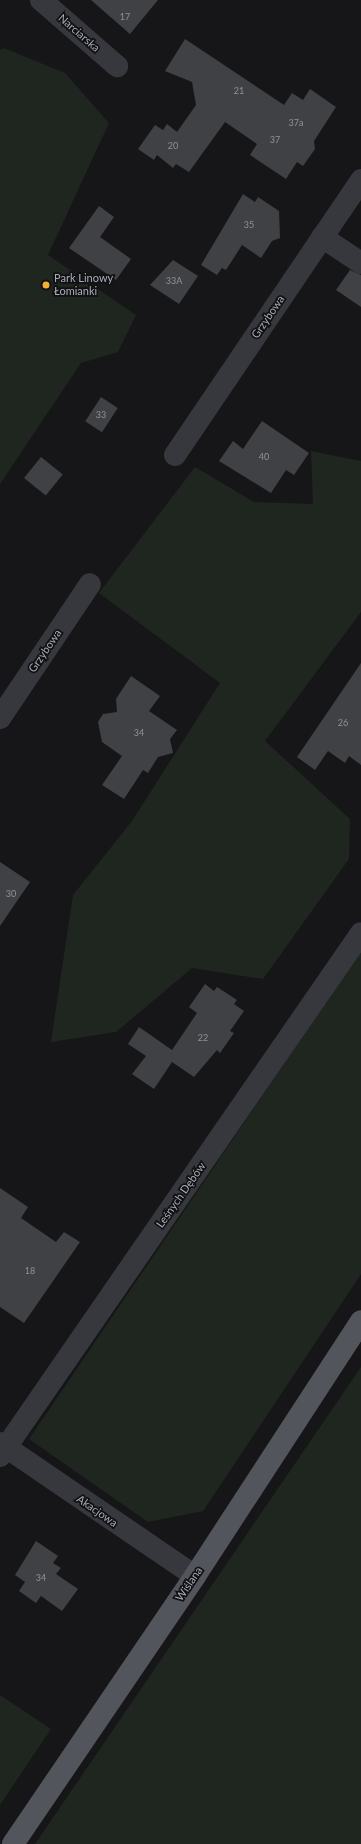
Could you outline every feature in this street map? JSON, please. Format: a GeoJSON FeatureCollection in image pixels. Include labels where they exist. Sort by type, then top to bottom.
{"type":"FeatureCollection","features":[{"type":"Feature","properties":{"kind":"main road","name":"Wiślana"},"geometry":{"type":"LineString","coordinates":[[13,1844],[195,1576],[361,1321]]}},
{"type":"Feature","properties":{"kind":"street","name":"Narciarska"},"geometry":{"type":"LineString","coordinates":[[40,0],[117,66]]}},
{"type":"Feature","properties":{"kind":"street","name":"Grzybowa"},"geometry":{"type":"LineString","coordinates":[[175,455],[361,180]]}},
{"type":"Feature","properties":{"kind":"street"},"geometry":{"type":"LineString","coordinates":[[322,237],[361,262]]}},
{"type":"Feature","properties":{"kind":"street","name":"Grzybowa"},"geometry":{"type":"LineString","coordinates":[[0,718],[90,584]]}},
{"type":"Feature","properties":{"kind":"street","name":"Leśnych Dębów"},"geometry":{"type":"LineString","coordinates":[[2,1449],[361,934]]}},
{"type":"Feature","properties":{"kind":"street","name":"Akacjowa"},"geometry":{"type":"LineString","coordinates":[[2,1449],[195,1576]]}},
{"type":"Feature","properties":{"kind":"shaded area","name":"Park Linowy Łomianki"},"geometry":{"type":"Polygon","coordinates":[[[4,48],[65,73],[109,123],[48,255],[136,315],[118,352],[81,363],[0,484],[0,50],[4,48]]]}},
{"type":"Feature","properties":{"kind":"shaded area"},"geometry":{"type":"Polygon","coordinates":[[[311,451],[361,461],[361,612],[265,741],[350,819],[349,859],[263,979],[192,968],[116,1032],[51,1042],[73,895],[132,821],[220,683],[99,593],[195,467],[254,502],[313,504],[311,451]]]}},
{"type":"Feature","properties":{"kind":"shaded area"},"geometry":{"type":"Polygon","coordinates":[[[361,951],[361,1274],[203,1511],[148,1522],[29,1439],[361,951]]]}},
{"type":"Feature","properties":{"kind":"shaded area"},"geometry":{"type":"Polygon","coordinates":[[[361,1367],[361,1844],[35,1844],[361,1367]]]}},
{"type":"Feature","properties":{"kind":"shaded area"},"geometry":{"type":"Polygon","coordinates":[[[0,1695],[51,1729],[0,1805],[0,1695]]]}},
{"type":"Feature","properties":{"kind":"building"},"geometry":{"type":"Polygon","coordinates":[[[91,0],[158,0],[130,34],[91,0]]]}},
{"type":"Feature","properties":{"kind":"building"},"geometry":{"type":"Polygon","coordinates":[[[185,39],[284,105],[292,93],[303,100],[310,89],[336,107],[314,141],[315,149],[303,166],[297,162],[286,179],[250,155],[257,144],[225,122],[189,172],[176,164],[173,168],[157,155],[154,160],[138,149],[155,125],[163,130],[167,124],[177,132],[196,105],[192,82],[165,71],[185,39]]]}},
{"type":"Feature","properties":{"kind":"building"},"geometry":{"type":"Polygon","coordinates":[[[243,194],[255,202],[258,197],[279,211],[280,238],[272,241],[261,258],[242,245],[226,270],[222,268],[217,275],[201,265],[243,194]]]}},
{"type":"Feature","properties":{"kind":"building"},"geometry":{"type":"Polygon","coordinates":[[[99,206],[114,217],[100,237],[131,259],[116,280],[69,248],[99,206]]]}},
{"type":"Feature","properties":{"kind":"building"},"geometry":{"type":"Polygon","coordinates":[[[173,260],[198,276],[179,304],[150,285],[173,260]]]}},
{"type":"Feature","properties":{"kind":"building"},"geometry":{"type":"Polygon","coordinates":[[[350,270],[361,275],[361,307],[336,290],[350,270]]]}},
{"type":"Feature","properties":{"kind":"building"},"geometry":{"type":"Polygon","coordinates":[[[101,397],[118,408],[102,432],[85,421],[101,397]]]}},
{"type":"Feature","properties":{"kind":"building"},"geometry":{"type":"Polygon","coordinates":[[[262,421],[309,453],[294,475],[286,470],[271,493],[219,461],[233,441],[243,449],[262,421]]]}},
{"type":"Feature","properties":{"kind":"building"},"geometry":{"type":"Polygon","coordinates":[[[41,457],[63,475],[46,496],[24,478],[41,457]]]}},
{"type":"Feature","properties":{"kind":"building"},"geometry":{"type":"Polygon","coordinates":[[[361,663],[361,765],[349,756],[345,763],[328,751],[315,770],[297,757],[361,663]]]}},
{"type":"Feature","properties":{"kind":"building"},"geometry":{"type":"Polygon","coordinates":[[[131,676],[160,696],[149,711],[177,730],[170,739],[173,753],[158,757],[148,773],[143,770],[124,799],[102,785],[122,756],[102,742],[98,722],[103,714],[117,712],[116,699],[131,676]]]}},
{"type":"Feature","properties":{"kind":"building"},"geometry":{"type":"Polygon","coordinates":[[[0,862],[30,882],[0,926],[0,862]]]}},
{"type":"Feature","properties":{"kind":"building"},"geometry":{"type":"Polygon","coordinates":[[[205,984],[214,991],[217,987],[237,1000],[234,1004],[244,1011],[230,1031],[234,1033],[220,1053],[217,1050],[194,1077],[172,1062],[154,1089],[132,1074],[146,1056],[128,1044],[139,1027],[172,1050],[197,1013],[189,1007],[205,984]]]}},
{"type":"Feature","properties":{"kind":"building"},"geometry":{"type":"Polygon","coordinates":[[[0,1188],[28,1207],[21,1218],[56,1242],[64,1232],[80,1242],[24,1323],[0,1307],[0,1188]]]}},
{"type":"Feature","properties":{"kind":"building"},"geometry":{"type":"Polygon","coordinates":[[[36,1541],[58,1556],[53,1563],[61,1568],[56,1574],[78,1589],[62,1611],[41,1596],[36,1603],[19,1591],[25,1582],[15,1575],[36,1541]]]}},
{"type":"Feature","properties":{"kind":"place","name":"Park Linowy Łomianki"},"geometry":{"type":"Point","coordinates":[46,285]}}]}
